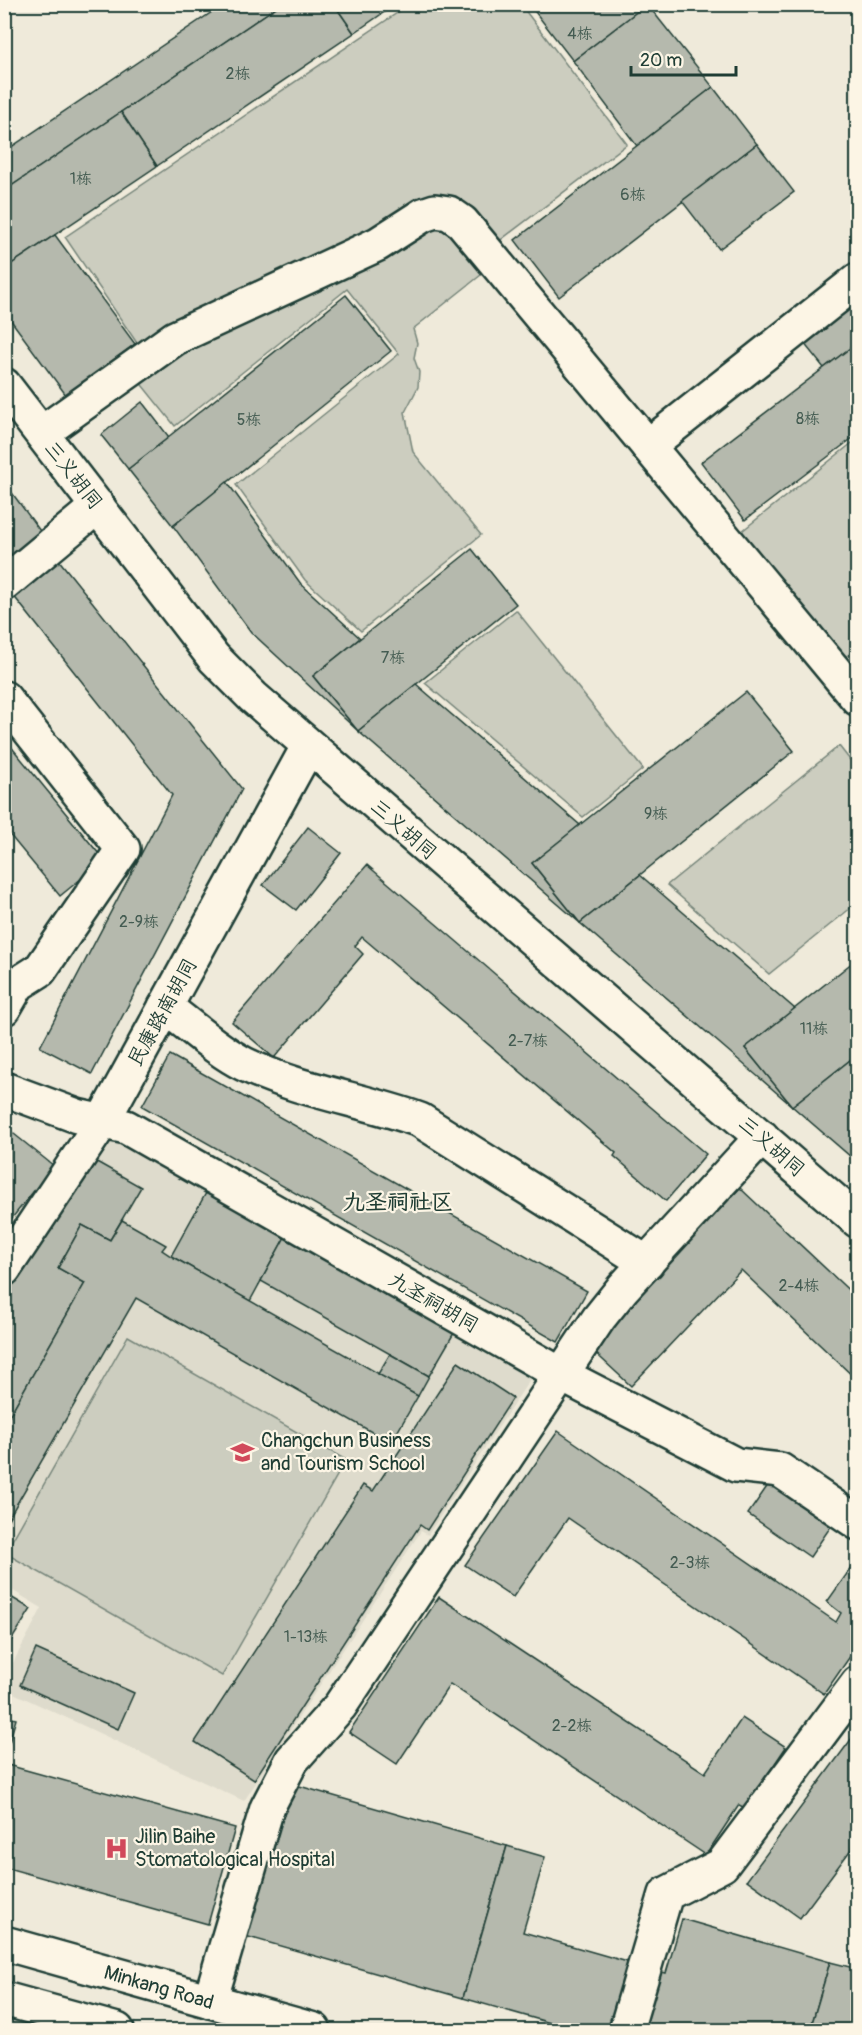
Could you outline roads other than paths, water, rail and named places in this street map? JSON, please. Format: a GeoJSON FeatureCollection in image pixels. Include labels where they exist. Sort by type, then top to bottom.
{"type":"FeatureCollection","features":[{"type":"Feature","properties":{"kind":"street"},"geometry":{"type":"LineString","coordinates":[[42,433],[175,338],[378,244],[423,215],[435,211],[448,213],[462,222],[858,699]]}},
{"type":"Feature","properties":{"kind":"street"},"geometry":{"type":"LineString","coordinates":[[648,446],[858,280]]}},
{"type":"Feature","properties":{"kind":"street","name":"三义胡同"},"geometry":{"type":"LineString","coordinates":[[4,385],[214,658],[308,747],[858,1221]]}},
{"type":"Feature","properties":{"kind":"street"},"geometry":{"type":"LineString","coordinates":[[4,584],[98,506]]}},
{"type":"Feature","properties":{"kind":"street"},"geometry":{"type":"LineString","coordinates":[[4,698],[123,849],[40,970],[9,989]]}},
{"type":"Feature","properties":{"kind":"street","name":"民康路南胡同"},"geometry":{"type":"LineString","coordinates":[[4,1269],[102,1122],[308,747]]}},
{"type":"Feature","properties":{"kind":"street"},"geometry":{"type":"LineString","coordinates":[[165,1007],[242,1063],[286,1082],[390,1109],[420,1120],[646,1263]]}},
{"type":"Feature","properties":{"kind":"street","name":"九圣祠胡同"},"geometry":{"type":"LineString","coordinates":[[4,1089],[77,1116],[126,1127],[562,1375],[736,1465],[780,1470],[858,1523]]}},
{"type":"Feature","properties":{"kind":"street"},"geometry":{"type":"LineString","coordinates":[[210,2001],[267,1808],[292,1760],[340,1706],[599,1318],[646,1263],[762,1137]]}},
{"type":"Feature","properties":{"kind":"street"},"geometry":{"type":"LineString","coordinates":[[626,2031],[666,1894],[722,1865],[858,1683]]}},
{"type":"Feature","properties":{"kind":"street","name":"Minkang Road"},"geometry":{"type":"LineString","coordinates":[[4,1943],[314,2031]]}},
{"type":"Feature","properties":{"kind":"street"},"geometry":{"type":"LineString","coordinates":[[4,1999],[117,2031]]}},
{"type":"Feature","properties":{"kind":"place","name":"Changchun Business and Tourism School"},"geometry":{"type":"Point","coordinates":[243,1452]}},
{"type":"Feature","properties":{"kind":"place","name":"Jilin Baihe Stomatological Hospital"},"geometry":{"type":"Point","coordinates":[117,1848]}},
{"type":"Feature","properties":{"kind":"district","name":"九圣祠社区"},"geometry":{"type":"Point","coordinates":[398,1201]}}]}
